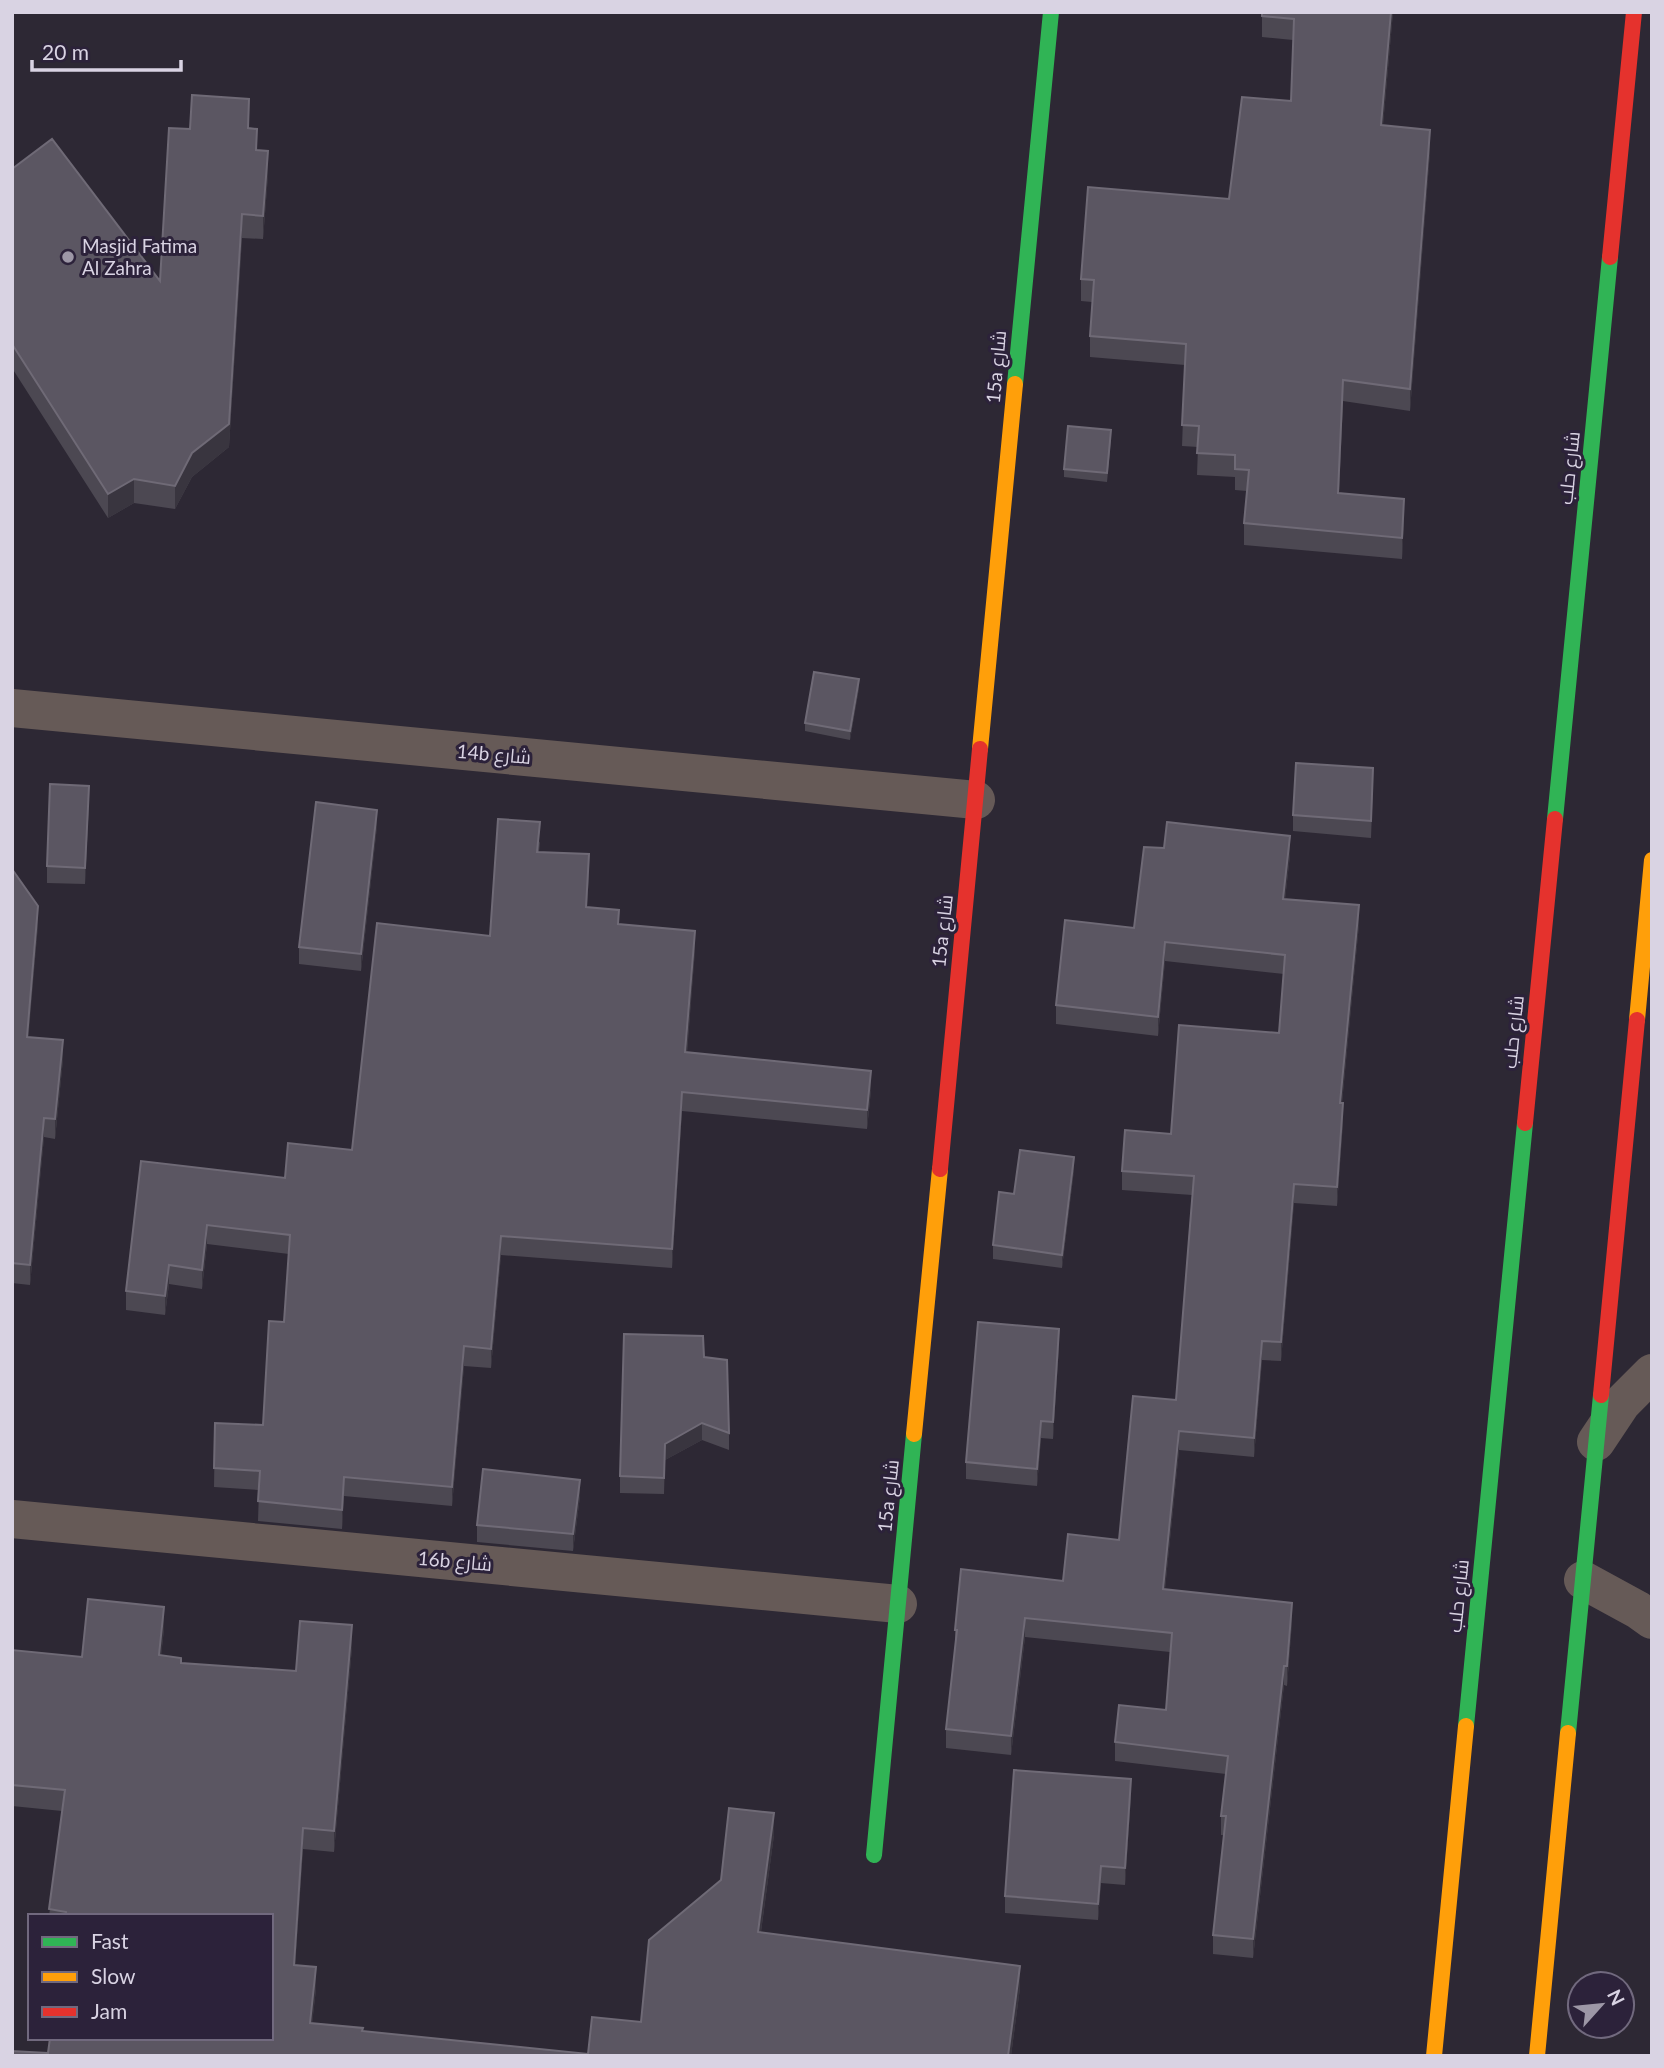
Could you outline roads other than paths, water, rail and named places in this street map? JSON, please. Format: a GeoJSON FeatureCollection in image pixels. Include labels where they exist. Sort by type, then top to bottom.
{"type":"FeatureCollection","features":[{"type":"Feature","properties":{"kind":"street","name":"15a شارع"},"geometry":{"type":"LineString","coordinates":[[874,1855],[1051,12]]}},
{"type":"Feature","properties":{"kind":"street","name":"شارع حلب"},"geometry":{"type":"LineString","coordinates":[[1434,2056],[1634,12]]}},
{"type":"Feature","properties":{"kind":"street","name":"14b شارع"},"geometry":{"type":"LineString","coordinates":[[12,708],[976,800]]}},
{"type":"Feature","properties":{"kind":"street"},"geometry":{"type":"LineString","coordinates":[[1537,2056],[1652,860]]}},
{"type":"Feature","properties":{"kind":"street"},"geometry":{"type":"LineString","coordinates":[[1640,978],[1652,1032]]}},
{"type":"Feature","properties":{"kind":"street"},"geometry":{"type":"LineString","coordinates":[[1596,1442],[1622,1403],[1652,1373]]}},
{"type":"Feature","properties":{"kind":"street","name":"16b شارع"},"geometry":{"type":"LineString","coordinates":[[12,1518],[898,1604]]}},
{"type":"Feature","properties":{"kind":"street"},"geometry":{"type":"LineString","coordinates":[[1583,1580],[1652,1620]]}},
{"type":"Feature","properties":{"kind":"place","name":"Masjid Fatima Al Zahra"},"geometry":{"type":"Point","coordinates":[68,257]}}]}
